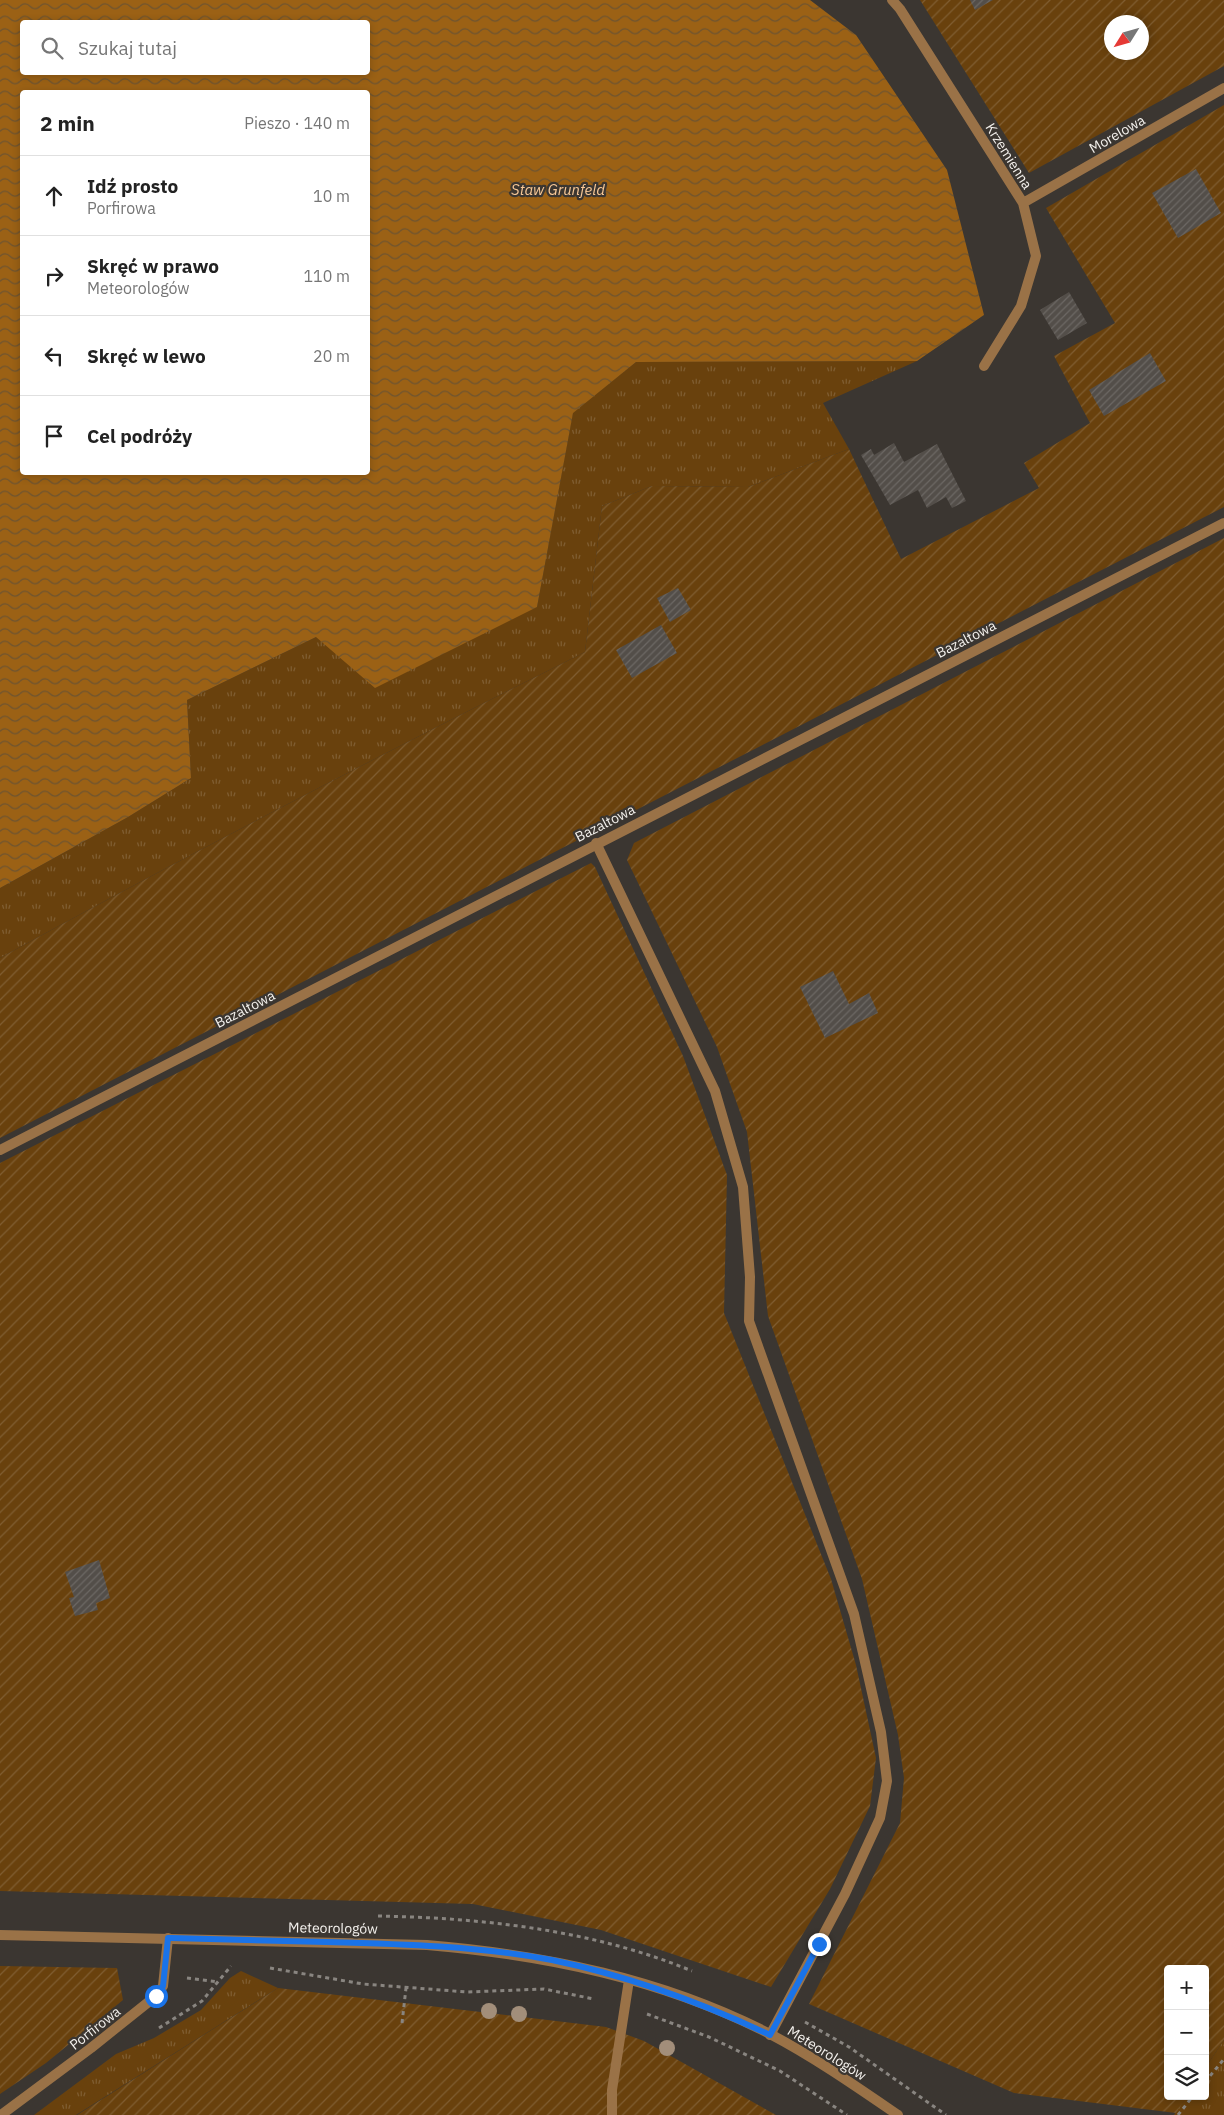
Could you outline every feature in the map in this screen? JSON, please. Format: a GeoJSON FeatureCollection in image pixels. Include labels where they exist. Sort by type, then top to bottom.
{"type":"FeatureCollection","features":[{"type":"Feature","properties":{"kind":"street","name":"Krzemienna"},"geometry":{"type":"LineString","coordinates":[[892,0],[900,9],[1023,203],[1036,256],[1021,306],[984,366]]}},
{"type":"Feature","properties":{"kind":"street","name":"Morelowa"},"geometry":{"type":"LineString","coordinates":[[1023,203],[1224,88]]}},
{"type":"Feature","properties":{"kind":"street","name":"Bazaltowa"},"geometry":{"type":"LineString","coordinates":[[0,1150],[1224,523]]}},
{"type":"Feature","properties":{"kind":"street"},"geometry":{"type":"LineString","coordinates":[[596,844],[715,1091],[743,1188],[750,1277],[750,1321],[854,1614],[881,1732],[887,1781],[880,1818],[845,1894],[770,2035]]}},
{"type":"Feature","properties":{"kind":"street","name":"Meteorologów"},"geometry":{"type":"LineString","coordinates":[[0,1935],[382,1943],[486,1950],[551,1960],[629,1980],[698,2002],[770,2035],[825,2067],[898,2115]]}},
{"type":"Feature","properties":{"kind":"street","name":"Porfirowa"},"geometry":{"type":"LineString","coordinates":[[0,2115],[91,2048],[156,1996],[163,1986],[168,1938]]}},
{"type":"Feature","properties":{"kind":"street"},"geometry":{"type":"LineString","coordinates":[[612,2115],[612,2090],[629,1980]]}},
{"type":"Feature","properties":{"kind":"path"},"geometry":{"type":"LineString","coordinates":[[151,2033],[197,2005],[233,1963]]}},
{"type":"Feature","properties":{"kind":"path"},"geometry":{"type":"LineString","coordinates":[[263,1967],[363,1984]]}},
{"type":"Feature","properties":{"kind":"path"},"geometry":{"type":"LineString","coordinates":[[181,1977],[218,1982]]}},
{"type":"Feature","properties":{"kind":"path"},"geometry":{"type":"LineString","coordinates":[[402,2023],[406,1988]]}},
{"type":"Feature","properties":{"kind":"path"},"geometry":{"type":"LineString","coordinates":[[1209,2077],[1224,2059]]}},
{"type":"Feature","properties":{"kind":"path"},"geometry":{"type":"LineString","coordinates":[[1178,2115],[1190,2100]]}},
{"type":"Feature","properties":{"kind":"green space"},"geometry":{"type":"Polygon","coordinates":[[[920,0],[1224,0],[1224,66],[1029,173],[920,0]]]}},
{"type":"Feature","properties":{"kind":"green space"},"geometry":{"type":"Polygon","coordinates":[[[1224,105],[1224,507],[0,1138],[0,958],[291,802],[585,652],[602,506],[652,486],[748,487],[849,449],[901,559],[1039,488],[1024,463],[1090,423],[1054,356],[1115,323],[1046,208],[1224,105]]]}},
{"type":"Feature","properties":{"kind":"green space"},"geometry":{"type":"Polygon","coordinates":[[[917,361],[823,403],[849,449],[748,487],[652,486],[602,506],[585,652],[291,802],[0,958],[0,888],[128,817],[191,778],[187,700],[316,637],[537,607],[573,412],[636,362],[917,361]]]}},
{"type":"Feature","properties":{"kind":"green space"},"geometry":{"type":"Polygon","coordinates":[[[1224,538],[1224,2040],[1209,2062],[1209,1965],[1164,1965],[1164,2100],[1184,2100],[1176,2113],[1014,2093],[809,2004],[900,1823],[904,1778],[898,1735],[862,1579],[768,1316],[747,1132],[717,1047],[627,860],[634,843],[1224,538]]]}},
{"type":"Feature","properties":{"kind":"green space"},"geometry":{"type":"Polygon","coordinates":[[[591,863],[595,867],[683,1056],[727,1175],[724,1313],[831,1579],[856,1665],[876,1758],[870,1806],[830,1889],[771,1987],[601,1930],[473,1904],[0,1891],[0,1163],[591,863]]]}},
{"type":"Feature","properties":{"kind":"green space"},"geometry":{"type":"Polygon","coordinates":[[[0,1966],[117,1968],[123,2000],[46,2063],[0,2094],[0,1966]]]}},
{"type":"Feature","properties":{"kind":"green space"},"geometry":{"type":"Polygon","coordinates":[[[241,1971],[278,1988],[76,2115],[34,2115],[116,2054],[154,2038],[201,2010],[230,1978],[241,1971]]]}},
{"type":"Feature","properties":{"kind":"green space"},"geometry":{"type":"Polygon","coordinates":[[[278,1988],[606,2027],[644,2041],[776,2115],[77,2115],[278,1988]]]}},
{"type":"Feature","properties":{"kind":"green space"},"geometry":{"type":"Polygon","coordinates":[[[1224,2040],[1224,2115],[1174,2115],[1184,2100],[1209,2100],[1209,2062],[1224,2040]]]}},
{"type":"Feature","properties":{"kind":"water","name":"Staw Grunfeld"},"geometry":{"type":"Polygon","coordinates":[[[0,0],[810,0],[856,35],[947,170],[984,315],[917,361],[636,362],[573,413],[537,607],[375,688],[316,637],[187,700],[191,778],[128,817],[0,888],[0,0]]]}},
{"type":"Feature","properties":{"kind":"building"},"geometry":{"type":"Polygon","coordinates":[[[970,0],[993,0],[975,10],[970,0]]]}},
{"type":"Feature","properties":{"kind":"building"},"geometry":{"type":"Polygon","coordinates":[[[1196,169],[1221,213],[1178,238],[1152,193],[1196,169]]]}},
{"type":"Feature","properties":{"kind":"building"},"geometry":{"type":"Polygon","coordinates":[[[1069,292],[1087,323],[1058,340],[1040,310],[1069,292]]]}},
{"type":"Feature","properties":{"kind":"building"},"geometry":{"type":"Polygon","coordinates":[[[1150,353],[1166,381],[1104,416],[1089,390],[1150,353]]]}},
{"type":"Feature","properties":{"kind":"building"},"geometry":{"type":"Polygon","coordinates":[[[894,443],[904,462],[937,444],[966,501],[952,508],[946,497],[927,508],[918,490],[890,505],[861,455],[871,449],[874,455],[894,443]]]}},
{"type":"Feature","properties":{"kind":"building"},"geometry":{"type":"Polygon","coordinates":[[[678,588],[691,610],[670,622],[657,598],[678,588]]]}},
{"type":"Feature","properties":{"kind":"building"},"geometry":{"type":"Polygon","coordinates":[[[661,625],[677,653],[632,678],[616,650],[661,625]]]}},
{"type":"Feature","properties":{"kind":"building"},"geometry":{"type":"Polygon","coordinates":[[[833,971],[849,1004],[869,993],[878,1013],[825,1038],[800,987],[833,971]]]}},
{"type":"Feature","properties":{"kind":"building"},"geometry":{"type":"Polygon","coordinates":[[[99,1560],[110,1598],[96,1603],[98,1610],[75,1616],[69,1598],[74,1597],[65,1572],[99,1560]]]}},
{"type":"Feature","properties":{"kind":"route"},"geometry":{"type":"LineString","coordinates":[[156,1996],[163,1986],[168,1938],[427,1945],[486,1950],[582,1967],[664,1990],[698,2002],[770,2035],[819,1944]]}}]}
